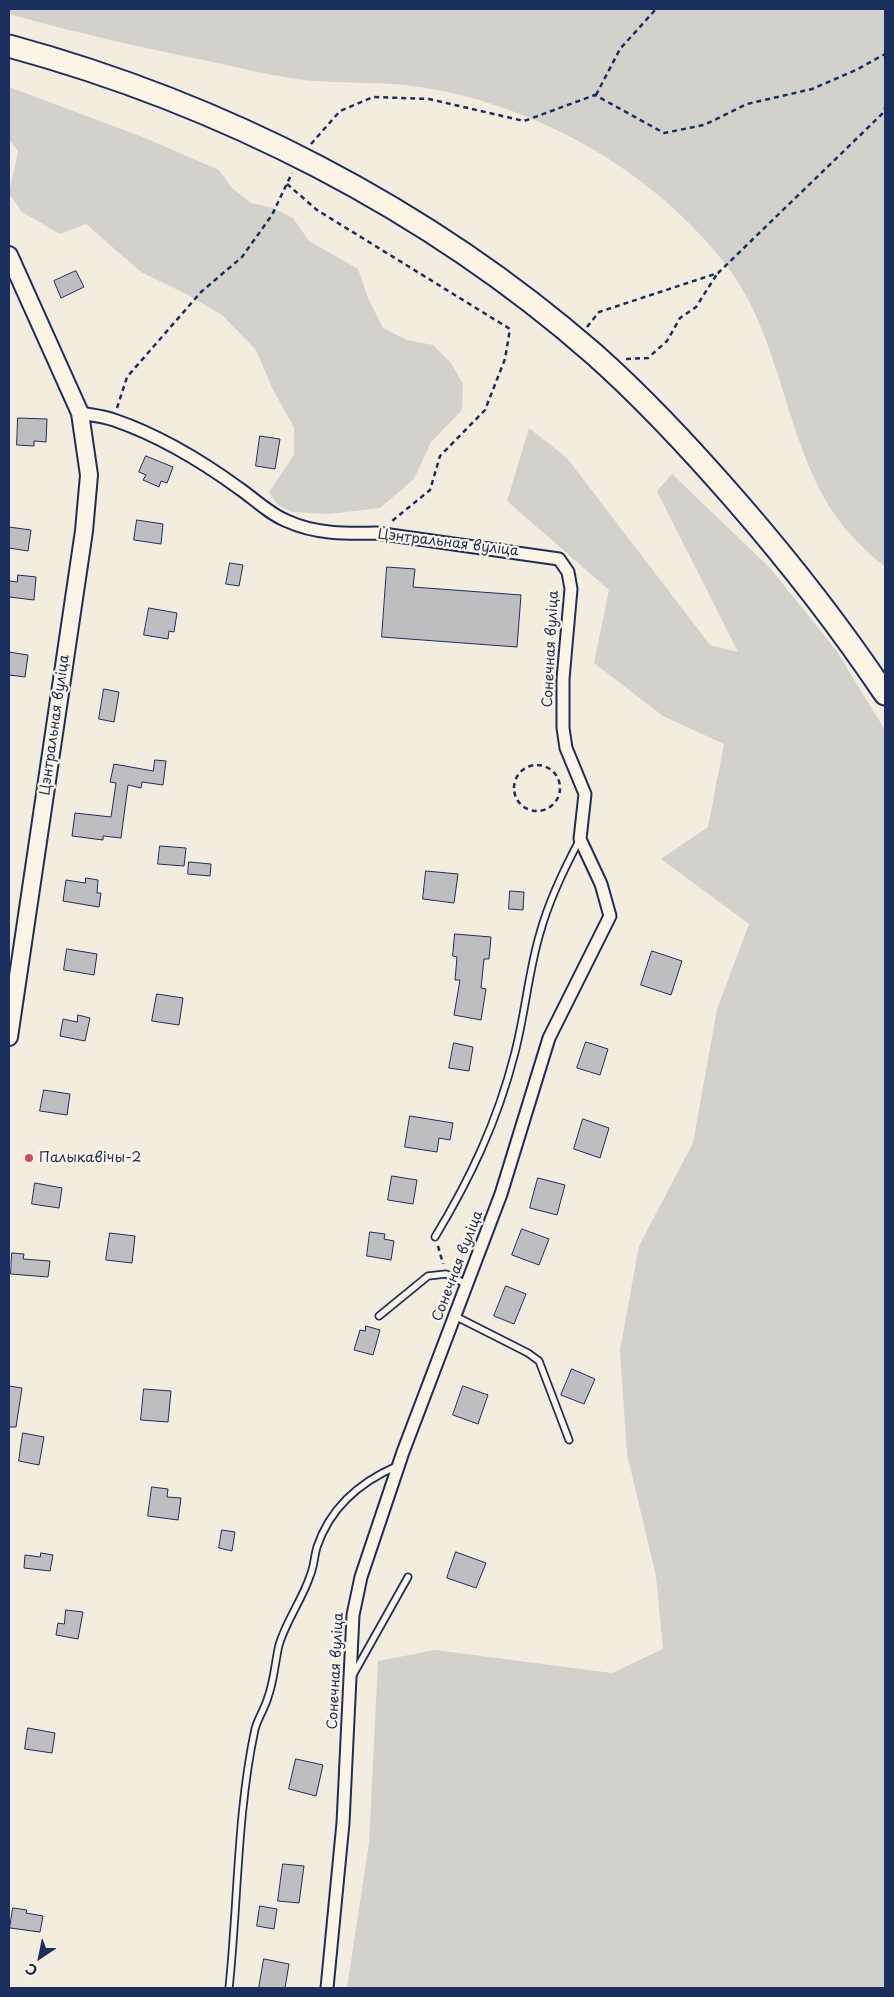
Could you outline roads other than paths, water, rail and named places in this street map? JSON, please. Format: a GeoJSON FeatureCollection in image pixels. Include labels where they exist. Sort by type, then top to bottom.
{"type":"FeatureCollection","features":[{"type":"Feature","properties":{"kind":"highway"},"geometry":{"type":"LineString","coordinates":[[9,46],[112,78],[222,119],[378,199],[449,244],[577,340],[674,430],[798,573],[885,694]]}},
{"type":"Feature","properties":{"kind":"street","name":"Цэнтральная вуліца"},"geometry":{"type":"LineString","coordinates":[[9,254],[80,412],[89,475],[86,521],[9,1037]]}},
{"type":"Feature","properties":{"kind":"street","name":"Цэнтральная вуліца"},"geometry":{"type":"LineString","coordinates":[[80,412],[114,420],[184,453],[240,489],[266,510],[287,522],[314,530],[349,534],[376,533],[538,554],[559,559],[568,572]]}},
{"type":"Feature","properties":{"kind":"street","name":"Сонечная вуліца"},"geometry":{"type":"LineString","coordinates":[[326,1988],[343,1823],[353,1615],[361,1577],[399,1466],[501,1194],[549,1038],[610,916],[607,898],[580,839],[585,794],[579,775],[566,748],[563,728],[563,679],[571,589],[568,572]]}},
{"type":"Feature","properties":{"kind":"lane"},"geometry":{"type":"LineString","coordinates":[[435,1237],[464,1188],[497,1112],[514,1056],[540,933],[565,867],[580,839]]}},
{"type":"Feature","properties":{"kind":"lane"},"geometry":{"type":"LineString","coordinates":[[379,1316],[428,1276],[446,1274],[468,1284]]}},
{"type":"Feature","properties":{"kind":"lane"},"geometry":{"type":"LineString","coordinates":[[455,1316],[528,1353],[539,1361],[568,1440]]}},
{"type":"Feature","properties":{"kind":"lane"},"geometry":{"type":"LineString","coordinates":[[228,1988],[251,1751],[256,1726],[269,1696],[280,1644],[310,1576],[317,1548],[326,1525],[337,1509],[353,1492],[380,1474],[399,1466]]}},
{"type":"Feature","properties":{"kind":"lane"},"geometry":{"type":"LineString","coordinates":[[351,1679],[408,1577]]}},
{"type":"Feature","properties":{"kind":"place","name":"Палыкавічы-2"},"geometry":{"type":"Point","coordinates":[29,1158]}}]}
